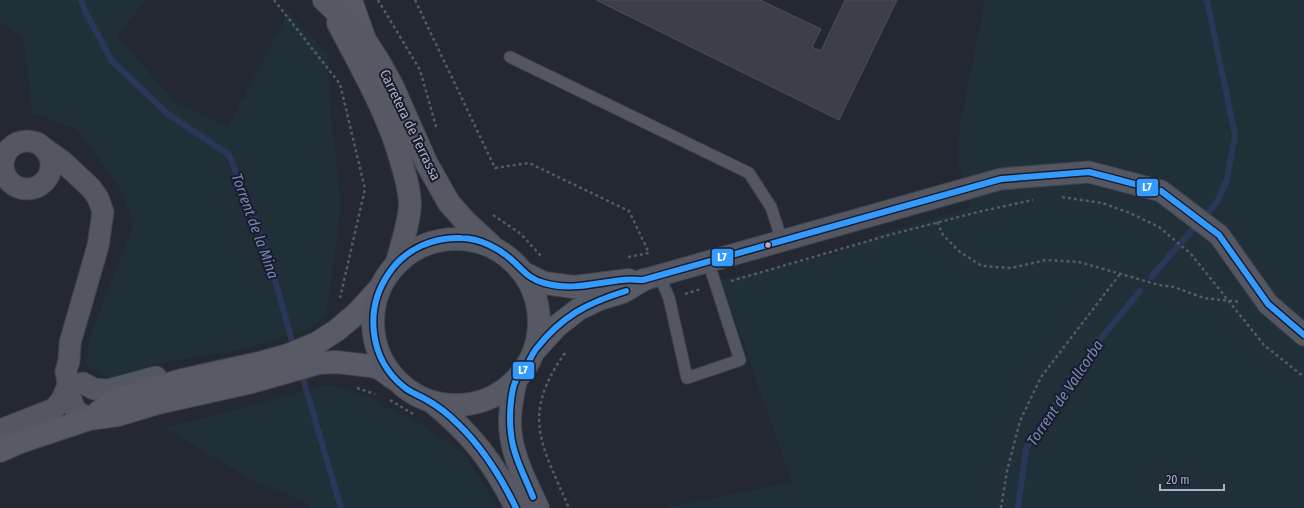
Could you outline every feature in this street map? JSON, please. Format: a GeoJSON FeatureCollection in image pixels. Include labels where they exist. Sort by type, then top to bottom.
{"type":"FeatureCollection","features":[{"type":"Feature","properties":{"kind":"main road","name":"Carretera de Terrassa"},"geometry":{"type":"LineString","coordinates":[[325,1],[364,40],[378,60],[392,85],[427,164],[449,203],[465,221],[494,247]]}},
{"type":"Feature","properties":{"kind":"main road","name":"Carretera de Terrassa"},"geometry":{"type":"LineString","coordinates":[[325,1],[373,87],[397,145],[408,182],[410,205],[407,225],[397,262]]}},
{"type":"Feature","properties":{"kind":"main road"},"geometry":{"type":"LineString","coordinates":[[423,409],[444,405],[475,403],[492,397],[506,389],[516,380],[527,366],[535,350],[539,320],[537,302],[531,284],[514,262],[494,247],[480,241],[465,238],[448,238],[432,241],[414,248],[397,262],[385,276],[373,309],[372,328],[375,345],[383,363],[394,378],[410,392],[423,409],[461,426],[500,478],[516,508]]}},
{"type":"Feature","properties":{"kind":"main road"},"geometry":{"type":"LineString","coordinates":[[516,380],[512,397],[511,435],[517,457],[538,508]]}},
{"type":"Feature","properties":{"kind":"street"},"geometry":{"type":"LineString","coordinates":[[351,0],[364,40]]}},
{"type":"Feature","properties":{"kind":"street"},"geometry":{"type":"LineString","coordinates":[[76,175],[63,175],[35,188],[25,189],[13,185],[7,179],[2,166],[7,150],[12,145],[29,141],[39,144],[62,161],[91,188],[98,198],[103,212],[98,246],[70,343],[69,361],[66,371],[76,384],[94,389],[108,390],[154,377],[215,373]]}},
{"type":"Feature","properties":{"kind":"street"},"geometry":{"type":"LineString","coordinates":[[42,184],[48,177],[51,170],[51,160],[45,148]]}},
{"type":"Feature","properties":{"kind":"street"},"geometry":{"type":"LineString","coordinates":[[535,350],[558,326],[579,309],[600,299],[623,292],[651,278],[1001,178],[1089,172],[1161,191],[1219,234],[1268,304],[1304,335]]}},
{"type":"Feature","properties":{"kind":"street"},"geometry":{"type":"LineString","coordinates":[[524,273],[544,283],[574,287],[623,280],[651,278]]}},
{"type":"Feature","properties":{"kind":"street"},"geometry":{"type":"LineString","coordinates":[[0,451],[46,433],[114,400],[182,380],[288,355],[317,343],[337,330],[356,314],[379,289]]}},
{"type":"Feature","properties":{"kind":"street"},"geometry":{"type":"LineString","coordinates":[[83,415],[118,415],[319,364],[336,362],[379,368],[394,378]]}},
{"type":"Feature","properties":{"kind":"street"},"geometry":{"type":"LineString","coordinates":[[76,384],[70,396],[83,415]]}},
{"type":"Feature","properties":{"kind":"street"},"geometry":{"type":"LineString","coordinates":[[0,430],[54,409],[76,384]]}},
{"type":"Feature","properties":{"kind":"lane"},"geometry":{"type":"LineString","coordinates":[[510,57],[749,173],[771,206],[782,240]]}},
{"type":"Feature","properties":{"kind":"lane"},"geometry":{"type":"LineString","coordinates":[[651,278],[670,298],[687,378],[740,360],[708,262]]}},
{"type":"Feature","properties":{"kind":"path"},"geometry":{"type":"LineString","coordinates":[[274,0],[340,84],[365,189],[337,311],[337,330]]}},
{"type":"Feature","properties":{"kind":"path"},"geometry":{"type":"LineString","coordinates":[[378,0],[420,70],[439,135]]}},
{"type":"Feature","properties":{"kind":"path"},"geometry":{"type":"LineString","coordinates":[[416,0],[495,168],[529,163],[629,211],[649,253],[651,278]]}},
{"type":"Feature","properties":{"kind":"path"},"geometry":{"type":"LineString","coordinates":[[1055,198],[1062,197],[1102,203],[1130,213],[1159,227],[1191,254],[1264,345],[1304,377]]}},
{"type":"Feature","properties":{"kind":"path"},"geometry":{"type":"LineString","coordinates":[[926,200],[943,235],[960,252],[982,266],[1011,268],[1046,260],[1078,262],[1159,285],[1174,287],[1204,298],[1268,304]]}},
{"type":"Feature","properties":{"kind":"path"},"geometry":{"type":"LineString","coordinates":[[670,298],[889,236],[982,211],[1033,200]]}},
{"type":"Feature","properties":{"kind":"path"},"geometry":{"type":"LineString","coordinates":[[488,212],[521,234],[541,256],[546,259]]}},
{"type":"Feature","properties":{"kind":"path"},"geometry":{"type":"LineString","coordinates":[[626,258],[649,253]]}},
{"type":"Feature","properties":{"kind":"path"},"geometry":{"type":"LineString","coordinates":[[1001,508],[1007,471],[1020,422],[1040,377],[1120,274]]}},
{"type":"Feature","properties":{"kind":"path"},"geometry":{"type":"LineString","coordinates":[[569,348],[547,383],[540,399],[538,416],[540,435],[546,456],[569,508]]}},
{"type":"Feature","properties":{"kind":"path"},"geometry":{"type":"LineString","coordinates":[[347,363],[345,384],[383,396]]}},
{"type":"Feature","properties":{"kind":"path"},"geometry":{"type":"LineString","coordinates":[[389,400],[423,409]]}},
{"type":"Feature","properties":{"kind":"shaded area"},"geometry":{"type":"Polygon","coordinates":[[[0,0],[146,0],[117,36],[176,103],[228,127],[289,12],[327,53],[331,115],[341,207],[326,316],[304,331],[243,349],[166,362],[109,378],[86,364],[89,339],[134,223],[119,187],[78,130],[32,113],[24,39],[0,21],[0,0]]]}},
{"type":"Feature","properties":{"kind":"shaded area"},"geometry":{"type":"Polygon","coordinates":[[[985,0],[1304,0],[1304,508],[666,508],[792,482],[721,280],[833,255],[884,233],[971,207],[958,162],[959,132],[985,0]]]}},
{"type":"Feature","properties":{"kind":"shaded area"},"geometry":{"type":"Polygon","coordinates":[[[329,385],[373,398],[385,407],[418,423],[465,454],[493,500],[496,508],[309,508],[309,504],[256,482],[164,428],[329,385]]]}},
{"type":"Feature","properties":{"kind":"building"},"geometry":{"type":"Polygon","coordinates":[[[596,0],[760,0],[821,29],[812,47],[821,51],[845,0],[897,0],[839,120],[596,0]]]}},
{"type":"Feature","properties":{"kind":"waterway","name":"Torrent de la Mina"},"geometry":{"type":"LineString","coordinates":[[81,0],[85,11],[112,61],[169,115],[229,155],[266,248],[294,348]]}},
{"type":"Feature","properties":{"kind":"waterway","name":"Torrent de Vallcorba"},"geometry":{"type":"LineString","coordinates":[[1151,277],[1217,202],[1227,180],[1235,135],[1207,0]]}},
{"type":"Feature","properties":{"kind":"waterway","name":"Torrent de Vallcorba"},"geometry":{"type":"LineString","coordinates":[[1018,508],[1026,448],[1098,342],[1140,291]]}},
{"type":"Feature","properties":{"kind":"waterway","name":"Torrent de la Mina"},"geometry":{"type":"LineString","coordinates":[[301,372],[341,508]]}},
{"type":"Feature","properties":{"kind":"transit line","name":"L7"},"geometry":{"type":"LineString","coordinates":[[516,508],[498,474],[476,443],[443,411],[431,402],[409,391],[392,376],[383,362],[377,348],[374,333],[374,318],[376,302],[381,287],[389,273],[403,257],[411,251],[430,242],[451,238],[468,238],[482,242],[502,252],[534,279],[554,285],[583,286],[625,280],[643,280],[1001,179],[1089,172],[1161,191],[1219,235],[1268,304],[1304,335]]}},
{"type":"Feature","properties":{"kind":"transit line","name":"L7"},"geometry":{"type":"LineString","coordinates":[[533,497],[512,442],[510,406],[516,380],[536,349],[566,319],[599,300],[626,291]]}}]}
